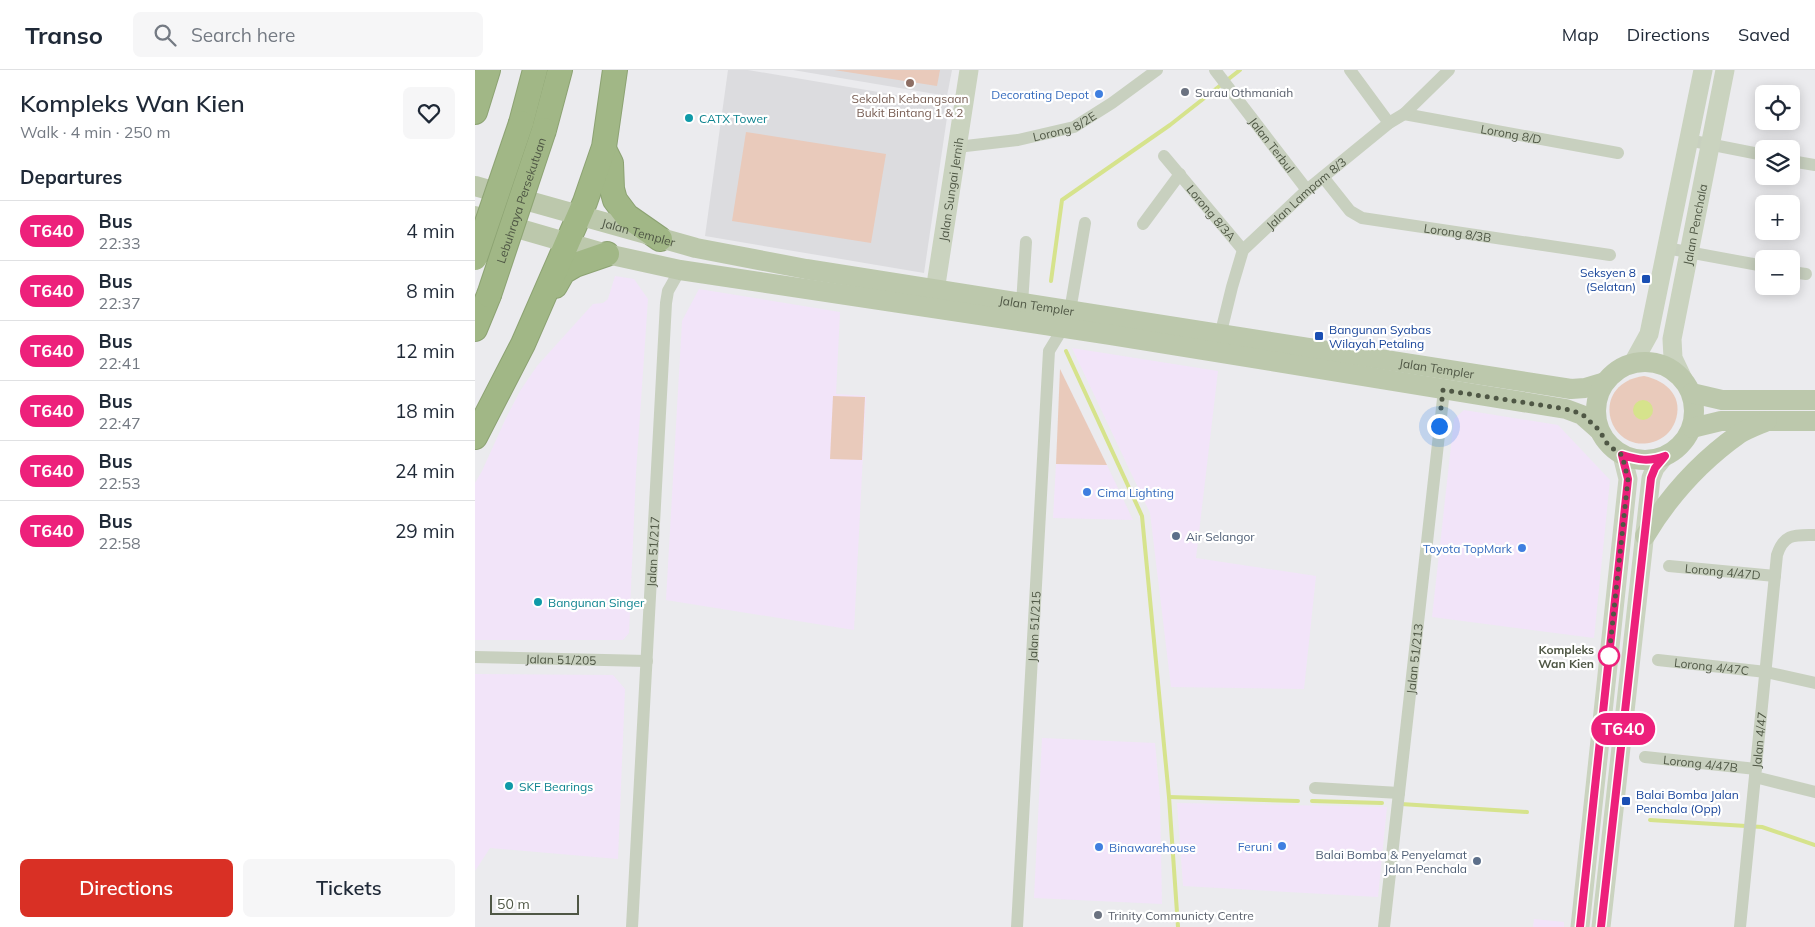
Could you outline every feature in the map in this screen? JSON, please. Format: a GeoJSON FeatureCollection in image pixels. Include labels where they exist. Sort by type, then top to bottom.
{"type":"FeatureCollection","features":[{"type":"Feature","properties":{"kind":"highway"},"geometry":{"type":"LineString","coordinates":[[475,112],[488,70]]}},
{"type":"Feature","properties":{"kind":"highway","name":"Lebuhraya Persekutuan"},"geometry":{"type":"LineString","coordinates":[[475,258],[521,123],[535,70]]}},
{"type":"Feature","properties":{"kind":"highway","name":"Lebuhraya Persekutuan"},"geometry":{"type":"LineString","coordinates":[[475,328],[489,295],[544,130],[560,70]]}},
{"type":"Feature","properties":{"kind":"highway"},"geometry":{"type":"LineString","coordinates":[[523,344],[597,172],[604,147],[615,70]]}},
{"type":"Feature","properties":{"kind":"highway"},"geometry":{"type":"LineString","coordinates":[[604,147],[611,163],[612,189],[615,200],[627,216],[660,239]]}},
{"type":"Feature","properties":{"kind":"highway"},"geometry":{"type":"LineString","coordinates":[[475,437],[563,272],[575,265],[607,254]]}},
{"type":"Feature","properties":{"kind":"main road","name":"Jalan Sungai Jernih"},"geometry":{"type":"LineString","coordinates":[[934,299],[969,70]]}},
{"type":"Feature","properties":{"kind":"main road","name":"Jalan Penchala"},"geometry":{"type":"LineString","coordinates":[[1633,363],[1649,334],[1703,70]]}},
{"type":"Feature","properties":{"kind":"main road","name":"Jalan Penchala"},"geometry":{"type":"LineString","coordinates":[[1687,386],[1673,358],[1672,339],[1725,70]]}},
{"type":"Feature","properties":{"kind":"main road","name":"Jalan Templer"},"geometry":{"type":"LineString","coordinates":[[475,186],[660,239],[739,257],[934,299],[1022,304],[1067,320]]}},
{"type":"Feature","properties":{"kind":"main road","name":"Jalan Templer"},"geometry":{"type":"LineString","coordinates":[[475,216],[607,254],[680,270],[934,299],[1219,344],[1571,389],[1585,388],[1605,382]]}},
{"type":"Feature","properties":{"kind":"main road","name":"Jalan Templer"},"geometry":{"type":"LineString","coordinates":[[1219,344],[1443,390],[1566,409],[1582,414],[1599,430]]}},
{"type":"Feature","properties":{"kind":"main road"},"geometry":{"type":"LineString","coordinates":[[1687,386],[1695,410],[1692,428],[1684,443],[1665,456],[1654,460],[1639,460],[1622,455],[1608,445],[1599,430],[1595,415],[1597,398],[1605,382],[1617,370],[1633,363],[1653,362],[1669,368],[1687,386],[1722,400],[1815,400]]}},
{"type":"Feature","properties":{"kind":"main road"},"geometry":{"type":"LineString","coordinates":[[1692,428],[1721,421],[1815,421]]}},
{"type":"Feature","properties":{"kind":"main road"},"geometry":{"type":"LineString","coordinates":[[1645,536],[1660,511],[1700,465],[1740,433],[1767,421]]}},
{"type":"Feature","properties":{"kind":"main road"},"geometry":{"type":"LineString","coordinates":[[1580,927],[1628,479],[1622,455]]}},
{"type":"Feature","properties":{"kind":"main road"},"geometry":{"type":"LineString","coordinates":[[1601,927],[1651,478],[1655,468],[1665,456]]}},
{"type":"Feature","properties":{"kind":"main road"},"geometry":{"type":"LineString","coordinates":[[1586,871],[1607,873]]}},
{"type":"Feature","properties":{"kind":"street","name":"Lorong 8/2E"},"geometry":{"type":"LineString","coordinates":[[957,147],[1018,140],[1074,127],[1113,103],[1157,70]]}},
{"type":"Feature","properties":{"kind":"street"},"geometry":{"type":"LineString","coordinates":[[1350,70],[1389,123]]}},
{"type":"Feature","properties":{"kind":"street","name":"Jalan Lampam 8/3"},"geometry":{"type":"LineString","coordinates":[[1219,344],[1232,286],[1243,250],[1307,190],[1389,123],[1404,114],[1449,70]]}},
{"type":"Feature","properties":{"kind":"street","name":"Jalan Terbul"},"geometry":{"type":"LineString","coordinates":[[1217,73],[1307,190]]}},
{"type":"Feature","properties":{"kind":"street","name":"Lorong 8/D"},"geometry":{"type":"LineString","coordinates":[[1404,114],[1618,153]]}},
{"type":"Feature","properties":{"kind":"street"},"geometry":{"type":"LineString","coordinates":[[1688,140],[1755,153]]}},
{"type":"Feature","properties":{"kind":"street","name":"Lorong 8/3A"},"geometry":{"type":"LineString","coordinates":[[1164,156],[1243,250]]}},
{"type":"Feature","properties":{"kind":"street"},"geometry":{"type":"LineString","coordinates":[[1800,163],[1815,166]]}},
{"type":"Feature","properties":{"kind":"street","name":"Lorong 8/3A"},"geometry":{"type":"LineString","coordinates":[[1143,224],[1180,174]]}},
{"type":"Feature","properties":{"kind":"street","name":"Lorong 8/3B"},"geometry":{"type":"LineString","coordinates":[[1323,177],[1350,212],[1363,218],[1610,255]]}},
{"type":"Feature","properties":{"kind":"street"},"geometry":{"type":"LineString","coordinates":[[1067,320],[1085,223]]}},
{"type":"Feature","properties":{"kind":"street"},"geometry":{"type":"LineString","coordinates":[[1022,304],[1026,242]]}},
{"type":"Feature","properties":{"kind":"street"},"geometry":{"type":"LineString","coordinates":[[1666,248],[1755,264]]}},
{"type":"Feature","properties":{"kind":"street","name":"Jalan 51/217"},"geometry":{"type":"LineString","coordinates":[[632,927],[666,303],[668,291],[680,270]]}},
{"type":"Feature","properties":{"kind":"street"},"geometry":{"type":"LineString","coordinates":[[1800,273],[1806,274]]}},
{"type":"Feature","properties":{"kind":"street","name":"Jalan 51/215"},"geometry":{"type":"LineString","coordinates":[[1017,927],[1049,351],[1067,320]]}},
{"type":"Feature","properties":{"kind":"street","name":"Jalan 51/213"},"geometry":{"type":"LineString","coordinates":[[1384,927],[1443,390]]}},
{"type":"Feature","properties":{"kind":"street","name":"Jalan 4/47"},"geometry":{"type":"LineString","coordinates":[[1740,927],[1777,555],[1781,545],[1789,537],[1815,535]]}},
{"type":"Feature","properties":{"kind":"street","name":"Lorong 4/47D"},"geometry":{"type":"LineString","coordinates":[[1669,566],[1775,576]]}},
{"type":"Feature","properties":{"kind":"street","name":"Jalan 51/205"},"geometry":{"type":"LineString","coordinates":[[475,657],[647,661]]}},
{"type":"Feature","properties":{"kind":"street","name":"Lorong 4/47C"},"geometry":{"type":"LineString","coordinates":[[1658,660],[1766,672],[1815,683]]}},
{"type":"Feature","properties":{"kind":"street","name":"Lorong 4/47B"},"geometry":{"type":"LineString","coordinates":[[1645,757],[1755,773],[1815,792]]}},
{"type":"Feature","properties":{"kind":"street"},"geometry":{"type":"LineString","coordinates":[[1315,788],[1399,793]]}},
{"type":"Feature","properties":{"kind":"shaded area"},"geometry":{"type":"Polygon","coordinates":[[[728,70],[748,70],[949,104],[924,273],[705,236],[728,70]]]}},
{"type":"Feature","properties":{"kind":"shaded area","name":"Sekolah Kebangsaan Bukit Bintang 1 & 2"},"geometry":{"type":"Polygon","coordinates":[[[793,70],[952,70],[947,96],[793,70]]]}},
{"type":"Feature","properties":{"kind":"shaded area"},"geometry":{"type":"Polygon","coordinates":[[[834,70],[940,70],[937,86],[834,70]]]}},
{"type":"Feature","properties":{"kind":"shaded area"},"geometry":{"type":"Polygon","coordinates":[[[746,132],[886,154],[871,243],[732,221],[746,132]]]}},
{"type":"Feature","properties":{"kind":"shaded area"},"geometry":{"type":"Polygon","coordinates":[[[615,276],[634,279],[648,299],[636,473],[629,633],[623,640],[475,640],[475,483],[520,391],[537,366],[593,304],[603,303],[608,299],[615,276]]]}},
{"type":"Feature","properties":{"kind":"shaded area"},"geometry":{"type":"Polygon","coordinates":[[[699,289],[840,312],[836,394],[866,396],[854,630],[666,600],[682,321],[699,289]]]}},
{"type":"Feature","properties":{"kind":"shaded area","name":"Air Selangor"},"geometry":{"type":"Polygon","coordinates":[[[1072,348],[1218,371],[1196,558],[1316,576],[1304,689],[1171,687],[1150,513],[1072,348]]]}},
{"type":"Feature","properties":{"kind":"shaded area"},"geometry":{"type":"Polygon","coordinates":[[[1060,369],[1107,465],[1056,464],[1060,369]]]}},
{"type":"Feature","properties":{"kind":"shaded area"},"geometry":{"type":"Polygon","coordinates":[[[1644,376],[1653,378],[1667,386],[1675,398],[1677,413],[1673,426],[1663,437],[1653,442],[1637,443],[1625,438],[1615,429],[1610,417],[1610,404],[1615,392],[1626,382],[1644,376]]]}},
{"type":"Feature","properties":{"kind":"shaded area"},"geometry":{"type":"Polygon","coordinates":[[[833,396],[865,397],[862,460],[830,459],[833,396]]]}},
{"type":"Feature","properties":{"kind":"shaded area"},"geometry":{"type":"Polygon","coordinates":[[[1639,400],[1647,400],[1653,406],[1653,414],[1647,420],[1639,420],[1633,414],[1633,406],[1639,400]]]}},
{"type":"Feature","properties":{"kind":"shaded area","name":"Toyota TopMark"},"geometry":{"type":"Polygon","coordinates":[[[1464,410],[1558,425],[1610,480],[1594,638],[1432,617],[1454,419],[1464,410]]]}},
{"type":"Feature","properties":{"kind":"shaded area","name":"Cima Lighting"},"geometry":{"type":"Polygon","coordinates":[[[1056,464],[1107,465],[1133,520],[1053,518],[1056,464]]]}},
{"type":"Feature","properties":{"kind":"shaded area"},"geometry":{"type":"Polygon","coordinates":[[[475,674],[613,675],[625,689],[618,859],[490,848],[475,871],[475,674]]]}},
{"type":"Feature","properties":{"kind":"shaded area","name":"Binawarehouse"},"geometry":{"type":"Polygon","coordinates":[[[1042,738],[1155,743],[1160,797],[1162,904],[1034,898],[1042,738]]]}},
{"type":"Feature","properties":{"kind":"shaded area","name":"Feruni"},"geometry":{"type":"Polygon","coordinates":[[[1177,803],[1387,807],[1378,897],[1183,886],[1177,803]]]}},
{"type":"Feature","properties":{"kind":"shaded area"},"geometry":{"type":"Polygon","coordinates":[[[1534,919],[1564,922],[1564,927],[1533,927],[1534,919]]]}},
{"type":"Feature","properties":{"kind":"waterway"},"geometry":{"type":"LineString","coordinates":[[1051,281],[1062,200],[1170,125],[1240,70]]}},
{"type":"Feature","properties":{"kind":"waterway"},"geometry":{"type":"LineString","coordinates":[[1066,351],[1142,516],[1169,797],[1178,927]]}},
{"type":"Feature","properties":{"kind":"waterway"},"geometry":{"type":"LineString","coordinates":[[1169,797],[1298,801]]}},
{"type":"Feature","properties":{"kind":"waterway"},"geometry":{"type":"LineString","coordinates":[[1312,801],[1382,803]]}},
{"type":"Feature","properties":{"kind":"waterway"},"geometry":{"type":"LineString","coordinates":[[1401,804],[1527,812]]}},
{"type":"Feature","properties":{"kind":"waterway"},"geometry":{"type":"LineString","coordinates":[[1650,820],[1762,827],[1815,845]]}},
{"type":"Feature","properties":{"kind":"bus line","name":"T640"},"geometry":{"type":"LineString","coordinates":[[1580,927],[1628,479],[1622,455],[1639,460],[1654,460],[1665,456],[1655,468],[1651,478],[1601,927]]}},
{"type":"Feature","properties":{"kind":"place","name":"Sekolah Kebangsaan Bukit Bintang 1 & 2"},"geometry":{"type":"Point","coordinates":[910,83]}},
{"type":"Feature","properties":{"kind":"place","name":"Surau Othmaniah"},"geometry":{"type":"Point","coordinates":[1185,92]}},
{"type":"Feature","properties":{"kind":"place","name":"Decorating Depot"},"geometry":{"type":"Point","coordinates":[1099,94]}},
{"type":"Feature","properties":{"kind":"place","name":"CATX Tower"},"geometry":{"type":"Point","coordinates":[689,118]}},
{"type":"Feature","properties":{"kind":"place","name":"Seksyen 8 (Selatan)"},"geometry":{"type":"Point","coordinates":[1646,279]}},
{"type":"Feature","properties":{"kind":"place","name":"Bangunan Syabas Wilayah Petaling"},"geometry":{"type":"Point","coordinates":[1319,336]}},
{"type":"Feature","properties":{"kind":"place","name":"Cima Lighting"},"geometry":{"type":"Point","coordinates":[1087,492]}},
{"type":"Feature","properties":{"kind":"place","name":"Air Selangor"},"geometry":{"type":"Point","coordinates":[1176,536]}},
{"type":"Feature","properties":{"kind":"place","name":"Toyota TopMark"},"geometry":{"type":"Point","coordinates":[1522,548]}},
{"type":"Feature","properties":{"kind":"place","name":"Bangunan Singer"},"geometry":{"type":"Point","coordinates":[538,602]}},
{"type":"Feature","properties":{"kind":"place","name":"Kompleks Wan Kien"},"geometry":{"type":"Point","coordinates":[1609,656]}},
{"type":"Feature","properties":{"kind":"place","name":"SKF Bearings"},"geometry":{"type":"Point","coordinates":[509,786]}},
{"type":"Feature","properties":{"kind":"place","name":"Balai Bomba Jalan Penchala (Opp)"},"geometry":{"type":"Point","coordinates":[1626,801]}},
{"type":"Feature","properties":{"kind":"place","name":"Feruni"},"geometry":{"type":"Point","coordinates":[1282,846]}},
{"type":"Feature","properties":{"kind":"place","name":"Binawarehouse"},"geometry":{"type":"Point","coordinates":[1099,847]}},
{"type":"Feature","properties":{"kind":"place","name":"Balai Bomba & Penyelamat Jalan Penchala"},"geometry":{"type":"Point","coordinates":[1477,861]}},
{"type":"Feature","properties":{"kind":"place","name":"Trinity Communicty Centre"},"geometry":{"type":"Point","coordinates":[1098,915]}},
{"type":"Feature","properties":{"kind":"route"},"geometry":{"type":"LineString","coordinates":[[1439,426],[1443,390],[1566,409],[1582,414],[1599,430],[1608,445],[1622,455],[1628,479],[1609,656]]}}]}
